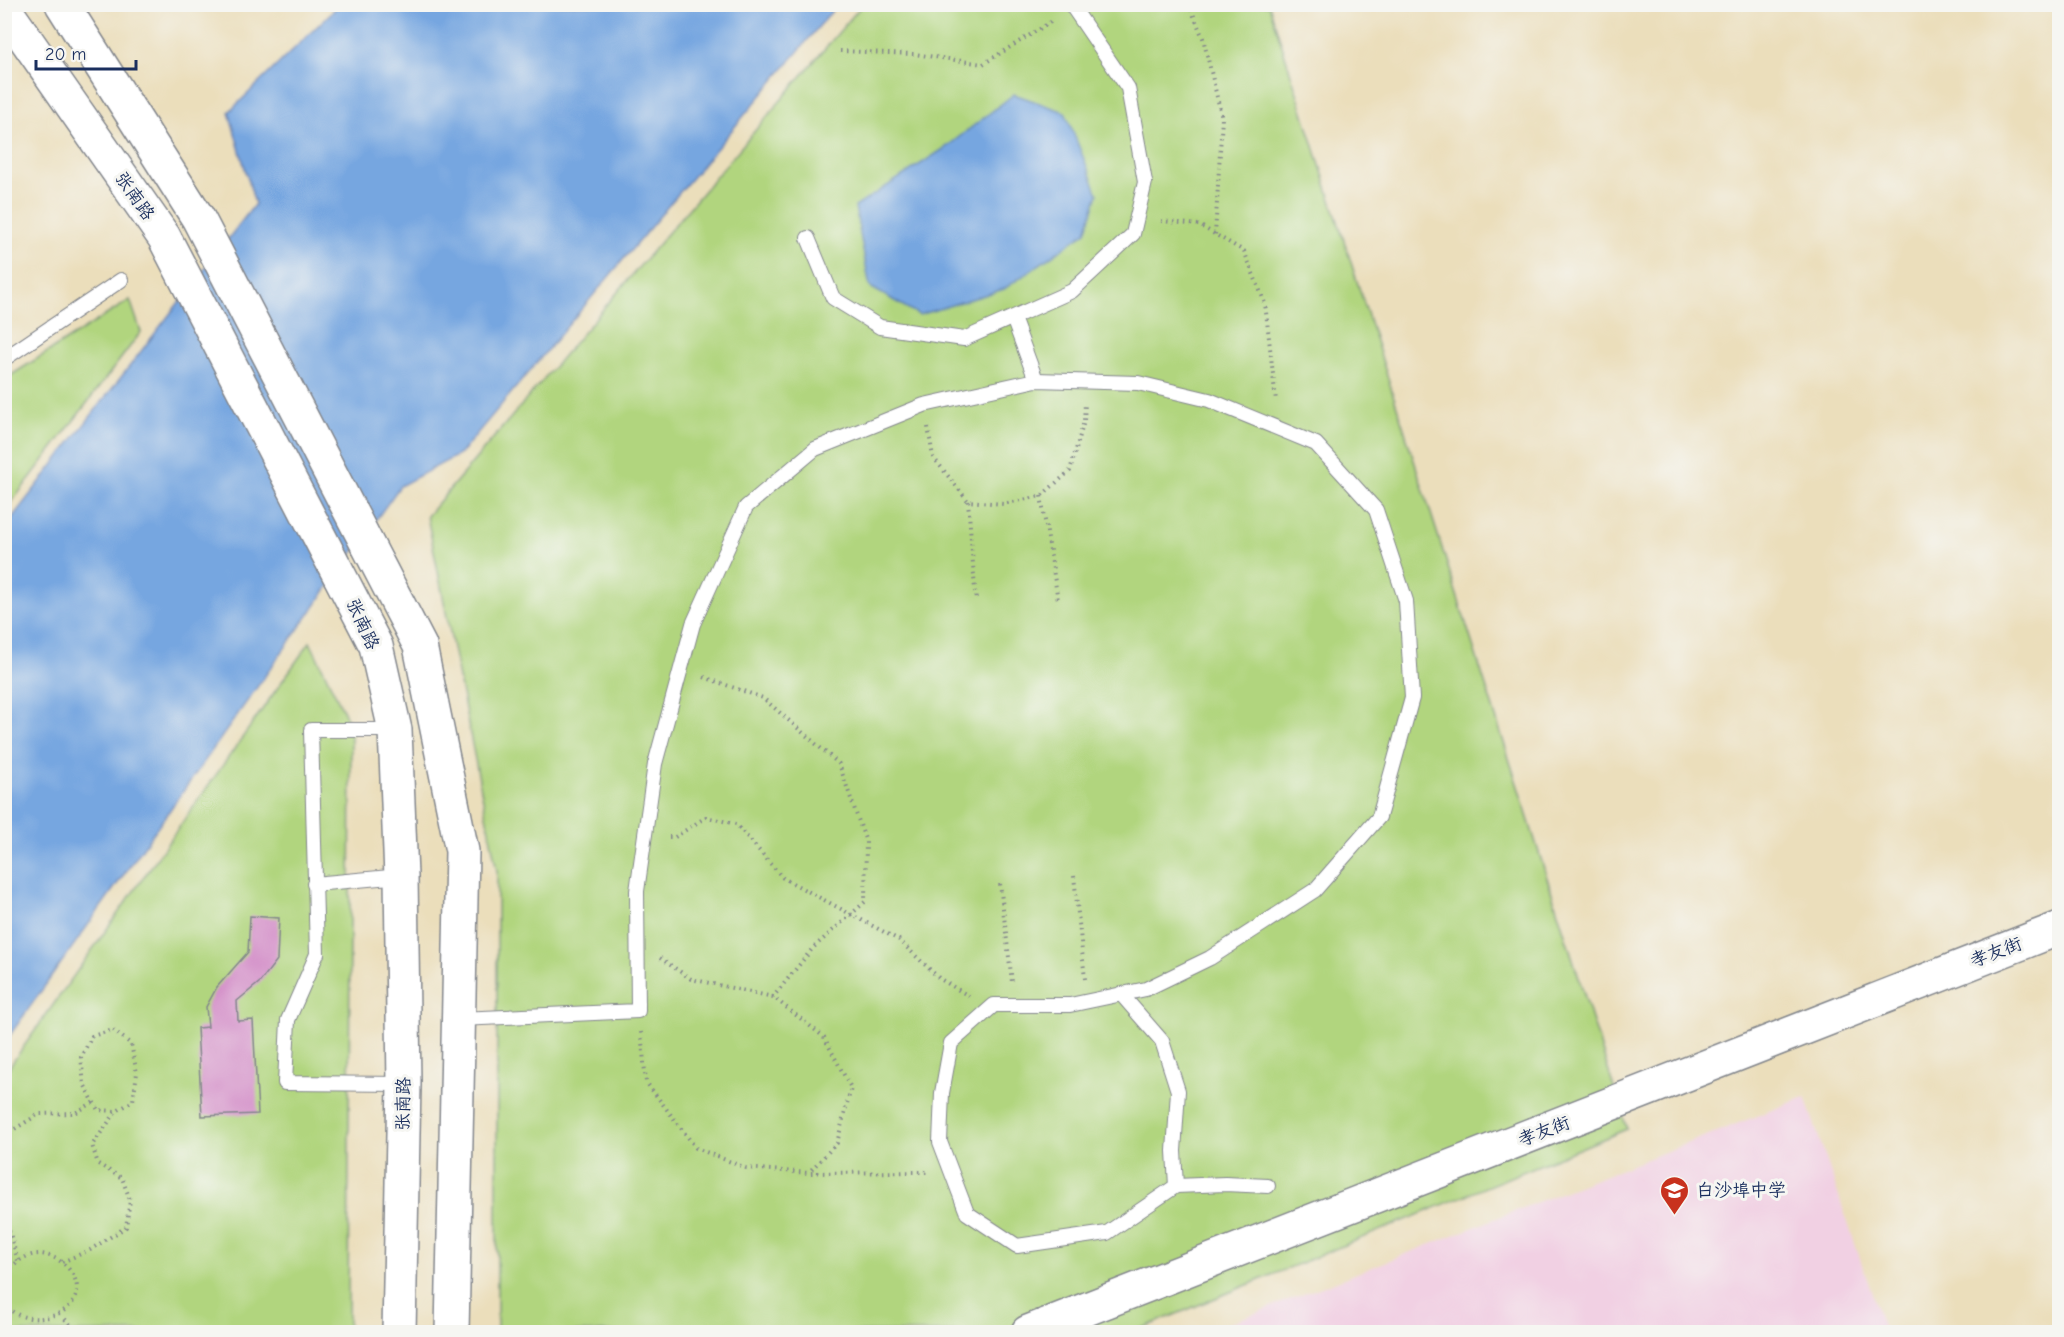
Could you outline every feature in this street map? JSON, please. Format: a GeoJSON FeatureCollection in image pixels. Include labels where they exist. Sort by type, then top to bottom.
{"type":"FeatureCollection","features":[{"type":"Feature","properties":{"kind":"main road"},"geometry":{"type":"LineString","coordinates":[[62,4],[198,218],[420,646],[462,851],[452,1332]]}},
{"type":"Feature","properties":{"kind":"main road","name":"张南路"},"geometry":{"type":"LineString","coordinates":[[4,8],[164,237],[376,646],[395,730],[401,876],[404,1084],[399,1332]]}},
{"type":"Feature","properties":{"kind":"main road","name":"孝友街"},"geometry":{"type":"LineString","coordinates":[[1028,1332],[2060,928]]}},
{"type":"Feature","properties":{"kind":"lane"},"geometry":{"type":"LineString","coordinates":[[808,238],[833,298],[880,327],[964,339],[1072,291],[1133,234],[1145,182],[1128,88],[1072,6]]}},
{"type":"Feature","properties":{"kind":"lane"},"geometry":{"type":"LineString","coordinates":[[4,359],[121,280]]}},
{"type":"Feature","properties":{"kind":"lane"},"geometry":{"type":"LineString","coordinates":[[1012,318],[1036,380]]}},
{"type":"Feature","properties":{"kind":"lane"},"geometry":{"type":"LineString","coordinates":[[459,1019],[638,1011],[637,891],[655,764],[693,624],[746,507],[815,448],[924,405],[1036,380],[1137,383],[1209,400],[1316,444],[1376,510],[1406,601],[1412,698],[1379,817],[1315,890],[1210,958],[1146,989],[1070,1005],[994,1005],[951,1043],[942,1093],[940,1142],[967,1213],[1017,1246],[1107,1233],[1176,1186],[1225,1184],[1268,1186]]}},
{"type":"Feature","properties":{"kind":"lane"},"geometry":{"type":"LineString","coordinates":[[395,730],[311,730],[317,954],[288,1020],[285,1083],[404,1084]]}},
{"type":"Feature","properties":{"kind":"lane"},"geometry":{"type":"LineString","coordinates":[[314,884],[401,876]]}},
{"type":"Feature","properties":{"kind":"lane"},"geometry":{"type":"LineString","coordinates":[[1120,994],[1162,1041],[1178,1091],[1174,1151],[1176,1186]]}},
{"type":"Feature","properties":{"kind":"path"},"geometry":{"type":"LineString","coordinates":[[1189,4],[1203,38],[1222,118],[1215,235]]}},
{"type":"Feature","properties":{"kind":"path"},"geometry":{"type":"LineString","coordinates":[[840,51],[914,54],[983,64],[1041,30],[1072,6]]}},
{"type":"Feature","properties":{"kind":"path"},"geometry":{"type":"LineString","coordinates":[[1137,218],[1199,225],[1244,251],[1265,303],[1278,429]]}},
{"type":"Feature","properties":{"kind":"path"},"geometry":{"type":"LineString","coordinates":[[968,501],[1003,504],[1041,496],[1070,471],[1084,421],[1088,381]]}},
{"type":"Feature","properties":{"kind":"path"},"geometry":{"type":"LineString","coordinates":[[924,405],[933,457],[968,501],[976,602]]}},
{"type":"Feature","properties":{"kind":"path"},"geometry":{"type":"LineString","coordinates":[[1041,496],[1058,600]]}},
{"type":"Feature","properties":{"kind":"path"},"geometry":{"type":"LineString","coordinates":[[681,668],[763,698],[839,764],[866,842],[865,902],[813,948],[773,997]]}},
{"type":"Feature","properties":{"kind":"path"},"geometry":{"type":"LineString","coordinates":[[644,839],[675,837],[706,817],[736,824],[783,878],[899,940],[940,979],[970,996],[994,1005]]}},
{"type":"Feature","properties":{"kind":"path"},"geometry":{"type":"LineString","coordinates":[[1074,876],[1087,1001]]}},
{"type":"Feature","properties":{"kind":"path"},"geometry":{"type":"LineString","coordinates":[[1000,884],[1014,1005]]}},
{"type":"Feature","properties":{"kind":"path"},"geometry":{"type":"LineString","coordinates":[[637,942],[691,979],[773,997],[824,1037],[851,1088],[837,1143],[809,1173]]}},
{"type":"Feature","properties":{"kind":"path"},"geometry":{"type":"LineString","coordinates":[[638,1011],[646,1082],[696,1148],[746,1168],[809,1173],[951,1172]]}},
{"type":"Feature","properties":{"kind":"path"},"geometry":{"type":"LineString","coordinates":[[62,1262],[90,1250],[126,1227],[130,1200],[122,1178],[98,1164],[92,1145],[117,1112],[133,1101],[137,1073],[131,1044],[113,1030],[92,1036],[81,1057],[84,1084],[98,1110],[117,1112]]}},
{"type":"Feature","properties":{"kind":"path"},"geometry":{"type":"LineString","coordinates":[[4,1126],[13,1130],[39,1114],[75,1113],[94,1102]]}},
{"type":"Feature","properties":{"kind":"path"},"geometry":{"type":"LineString","coordinates":[[4,1213],[18,1261]]}},
{"type":"Feature","properties":{"kind":"path"},"geometry":{"type":"LineString","coordinates":[[4,1278],[18,1261],[28,1256],[40,1254],[52,1256],[62,1262],[71,1271],[76,1283],[76,1296],[73,1308],[59,1322]]}},
{"type":"Feature","properties":{"kind":"path"},"geometry":{"type":"LineString","coordinates":[[4,1304],[9,1313],[29,1327]]}},
{"type":"Feature","properties":{"kind":"path"},"geometry":{"type":"LineString","coordinates":[[65,1318],[76,1332]]}},
{"type":"Feature","properties":{"kind":"path"},"geometry":{"type":"LineString","coordinates":[[15,1332],[22,1324]]}},
{"type":"Feature","properties":{"kind":"shaded area","name":"白沙埠中学"},"geometry":{"type":"Polygon","coordinates":[[[1805,1097],[1885,1332],[1207,1332],[1805,1097]]]}},
{"type":"Feature","properties":{"kind":"green space"},"geometry":{"type":"Polygon","coordinates":[[[862,5],[1269,5],[1627,1129],[1133,1332],[497,1332],[497,871],[427,516],[862,5]]]}},
{"type":"Feature","properties":{"kind":"green space"},"geometry":{"type":"Polygon","coordinates":[[[130,300],[141,332],[5,511],[5,379],[130,300]]]}},
{"type":"Feature","properties":{"kind":"green space"},"geometry":{"type":"Polygon","coordinates":[[[310,642],[351,727],[348,1332],[5,1332],[5,1073],[310,642]]]}},
{"type":"Feature","properties":{"kind":"water"},"geometry":{"type":"Polygon","coordinates":[[[339,5],[837,5],[460,454],[400,486],[5,1042],[5,527],[255,204],[229,112],[339,5]]]}},
{"type":"Feature","properties":{"kind":"water"},"geometry":{"type":"Polygon","coordinates":[[[1014,94],[1065,112],[1098,194],[1086,232],[1004,289],[919,315],[870,287],[855,207],[945,148],[1014,94]]]}},
{"type":"Feature","properties":{"kind":"building"},"geometry":{"type":"Polygon","coordinates":[[[250,916],[279,918],[277,960],[260,982],[237,1001],[238,1021],[253,1020],[258,1114],[202,1116],[197,1028],[208,1027],[206,1007],[217,987],[248,952],[250,916]]]}},
{"type":"Feature","properties":{"kind":"place","name":"白沙埠中学"},"geometry":{"type":"Point","coordinates":[1675,1216]}}]}
